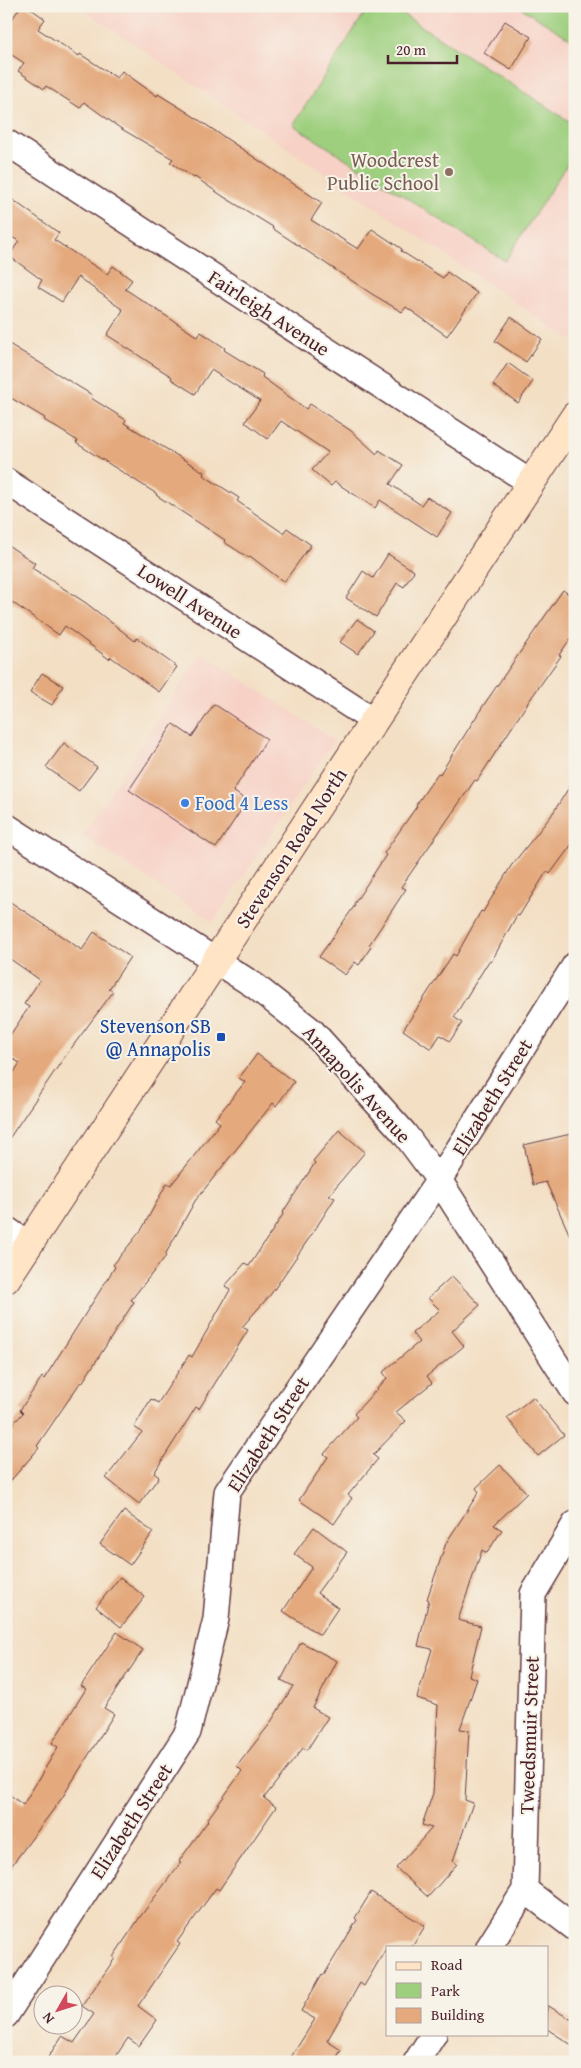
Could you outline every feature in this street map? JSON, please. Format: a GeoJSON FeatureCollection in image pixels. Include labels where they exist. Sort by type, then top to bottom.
{"type":"FeatureCollection","features":[{"type":"Feature","properties":{"kind":"main road","name":"Stevenson Road North"},"geometry":{"type":"LineString","coordinates":[[6,1279],[575,416]]}},
{"type":"Feature","properties":{"kind":"street","name":"Fairleigh Avenue"},"geometry":{"type":"LineString","coordinates":[[6,142],[531,483]]}},
{"type":"Feature","properties":{"kind":"street","name":"Lowell Avenue"},"geometry":{"type":"LineString","coordinates":[[6,481],[374,721]]}},
{"type":"Feature","properties":{"kind":"street","name":"Annapolis Avenue"},"geometry":{"type":"LineString","coordinates":[[6,826],[255,986],[312,1031],[404,1133],[439,1180],[575,1392]]}},
{"type":"Feature","properties":{"kind":"street","name":"Elizabeth Street"},"geometry":{"type":"LineString","coordinates":[[6,2015],[188,1732],[216,1619],[227,1492],[439,1180],[575,965]]}},
{"type":"Feature","properties":{"kind":"street"},"geometry":{"type":"LineString","coordinates":[[6,1229],[29,1244]]}},
{"type":"Feature","properties":{"kind":"street","name":"Tweedsmuir Street"},"geometry":{"type":"LineString","coordinates":[[525,1890],[533,1594],[575,1524]]}},
{"type":"Feature","properties":{"kind":"street"},"geometry":{"type":"LineString","coordinates":[[490,1946],[525,1890],[575,1928]]}},
{"type":"Feature","properties":{"kind":"street"},"geometry":{"type":"LineString","coordinates":[[416,2062],[433,2036]]}},
{"type":"Feature","properties":{"kind":"shaded area","name":"Woodcrest Public School"},"geometry":{"type":"Polygon","coordinates":[[[78,6],[575,6],[575,337],[572,341],[78,6]]]}},
{"type":"Feature","properties":{"kind":"shaded area"},"geometry":{"type":"Polygon","coordinates":[[[202,653],[334,740],[213,922],[82,835],[202,653]]]}},
{"type":"Feature","properties":{"kind":"green space"},"geometry":{"type":"Polygon","coordinates":[[[369,6],[390,6],[575,125],[575,152],[505,261],[293,125],[369,6]]]}},
{"type":"Feature","properties":{"kind":"green space"},"geometry":{"type":"Polygon","coordinates":[[[518,6],[575,6],[575,42],[518,6]]]}},
{"type":"Feature","properties":{"kind":"building"},"geometry":{"type":"Polygon","coordinates":[[[21,6],[27,6],[45,19],[38,29],[79,56],[80,54],[117,78],[122,71],[157,96],[158,94],[187,112],[322,203],[311,220],[358,249],[372,229],[402,249],[401,251],[443,278],[447,272],[477,293],[447,336],[406,307],[402,312],[372,294],[273,227],[170,162],[173,159],[120,128],[84,102],[80,108],[46,86],[44,89],[18,71],[24,63],[6,51],[6,28],[21,6]]]}},
{"type":"Feature","properties":{"kind":"building"},"geometry":{"type":"Polygon","coordinates":[[[505,21],[531,37],[511,70],[484,53],[505,21]]]}},
{"type":"Feature","properties":{"kind":"building"},"geometry":{"type":"Polygon","coordinates":[[[6,195],[59,233],[54,240],[107,274],[113,266],[132,280],[125,289],[198,337],[201,332],[225,348],[224,350],[263,374],[262,377],[306,409],[310,404],[350,430],[377,454],[379,450],[403,465],[390,484],[421,505],[427,497],[452,513],[437,537],[380,500],[375,508],[335,482],[331,486],[312,470],[328,452],[281,421],[268,439],[245,422],[260,401],[211,370],[195,394],[107,335],[123,310],[78,277],[62,302],[38,287],[42,280],[9,256],[19,241],[6,234],[6,195]]]}},
{"type":"Feature","properties":{"kind":"building"},"geometry":{"type":"Polygon","coordinates":[[[511,317],[542,339],[526,362],[495,341],[511,317]]]}},
{"type":"Feature","properties":{"kind":"building"},"geometry":{"type":"Polygon","coordinates":[[[6,342],[92,395],[91,398],[126,420],[124,423],[204,472],[203,475],[239,498],[237,501],[283,533],[287,528],[311,545],[284,582],[250,556],[249,558],[224,542],[225,540],[157,494],[76,443],[78,441],[44,420],[45,418],[6,395],[6,342]]]}},
{"type":"Feature","properties":{"kind":"building"},"geometry":{"type":"Polygon","coordinates":[[[508,363],[533,381],[518,403],[493,385],[508,363]]]}},
{"type":"Feature","properties":{"kind":"building"},"geometry":{"type":"Polygon","coordinates":[[[6,544],[35,563],[32,568],[86,603],[135,641],[137,638],[177,667],[159,692],[111,657],[109,659],[65,626],[59,635],[6,598],[6,544]]]}},
{"type":"Feature","properties":{"kind":"building"},"geometry":{"type":"Polygon","coordinates":[[[388,554],[414,571],[404,587],[397,583],[376,617],[346,598],[363,571],[373,578],[388,554]]]}},
{"type":"Feature","properties":{"kind":"building"},"geometry":{"type":"Polygon","coordinates":[[[563,590],[575,599],[575,632],[477,781],[475,780],[401,887],[406,889],[369,945],[371,947],[359,965],[355,962],[345,975],[319,957],[355,905],[386,855],[384,853],[438,773],[440,774],[483,706],[563,590]]]}},
{"type":"Feature","properties":{"kind":"building"},"geometry":{"type":"Polygon","coordinates":[[[357,619],[374,631],[358,654],[340,642],[357,619]]]}},
{"type":"Feature","properties":{"kind":"building"},"geometry":{"type":"Polygon","coordinates":[[[42,673],[63,686],[52,705],[30,692],[42,673]]]}},
{"type":"Feature","properties":{"kind":"building"},"geometry":{"type":"Polygon","coordinates":[[[214,704],[267,739],[233,791],[247,801],[216,848],[129,790],[173,724],[192,737],[214,704]]]}},
{"type":"Feature","properties":{"kind":"building"},"geometry":{"type":"Polygon","coordinates":[[[64,743],[97,767],[79,791],[46,767],[64,743]]]}},
{"type":"Feature","properties":{"kind":"building"},"geometry":{"type":"Polygon","coordinates":[[[575,778],[575,840],[550,874],[547,871],[519,916],[517,915],[491,962],[489,961],[454,1017],[462,1023],[450,1041],[440,1035],[431,1049],[403,1030],[453,954],[456,956],[481,911],[483,912],[511,866],[551,816],[575,778]]]}},
{"type":"Feature","properties":{"kind":"building"},"geometry":{"type":"Polygon","coordinates":[[[6,899],[82,950],[94,932],[130,957],[109,989],[113,992],[61,1062],[6,1143],[6,1084],[20,1063],[6,1055],[6,1041],[29,1007],[24,1004],[40,980],[6,956],[6,899]]]}},
{"type":"Feature","properties":{"kind":"building"},"geometry":{"type":"Polygon","coordinates":[[[257,1054],[294,1082],[276,1106],[273,1103],[195,1201],[166,1256],[131,1300],[134,1302],[82,1383],[80,1383],[37,1446],[39,1448],[6,1486],[6,1432],[23,1413],[20,1410],[42,1377],[44,1379],[115,1267],[113,1265],[142,1229],[167,1183],[171,1185],[220,1123],[215,1119],[245,1082],[239,1078],[257,1054]]]}},
{"type":"Feature","properties":{"kind":"building"},"geometry":{"type":"Polygon","coordinates":[[[339,1130],[365,1152],[329,1195],[335,1198],[271,1294],[242,1327],[248,1330],[199,1409],[196,1407],[154,1473],[159,1477],[139,1504],[106,1478],[142,1432],[134,1427],[151,1399],[158,1403],[189,1355],[192,1357],[230,1290],[225,1286],[245,1263],[249,1266],[315,1163],[313,1161],[339,1130]]]}},
{"type":"Feature","properties":{"kind":"building"},"geometry":{"type":"Polygon","coordinates":[[[575,1133],[575,1247],[546,1182],[533,1185],[524,1145],[575,1133]]]}},
{"type":"Feature","properties":{"kind":"building"},"geometry":{"type":"Polygon","coordinates":[[[452,1276],[480,1305],[452,1331],[464,1346],[427,1376],[432,1383],[396,1412],[406,1421],[373,1455],[378,1459],[348,1495],[352,1498],[334,1524],[299,1500],[328,1457],[324,1454],[357,1417],[354,1414],[387,1378],[383,1372],[419,1342],[412,1333],[440,1310],[428,1298],[452,1276]]]}},
{"type":"Feature","properties":{"kind":"building"},"geometry":{"type":"Polygon","coordinates":[[[533,1397],[564,1435],[538,1456],[507,1418],[533,1397]]]}},
{"type":"Feature","properties":{"kind":"building"},"geometry":{"type":"Polygon","coordinates":[[[500,1465],[527,1493],[494,1525],[502,1530],[487,1553],[482,1550],[458,1620],[481,1626],[469,1676],[477,1679],[460,1729],[469,1730],[465,1800],[473,1803],[453,1861],[457,1864],[428,1897],[396,1868],[432,1828],[422,1825],[433,1793],[438,1705],[417,1698],[432,1649],[418,1646],[429,1600],[427,1599],[446,1543],[479,1492],[476,1488],[500,1465]]]}},
{"type":"Feature","properties":{"kind":"building"},"geometry":{"type":"Polygon","coordinates":[[[124,1511],[153,1532],[130,1565],[100,1544],[124,1511]]]}},
{"type":"Feature","properties":{"kind":"building"},"geometry":{"type":"Polygon","coordinates":[[[314,1527],[347,1552],[317,1593],[338,1608],[320,1635],[283,1611],[312,1567],[294,1554],[314,1527]]]}},
{"type":"Feature","properties":{"kind":"building"},"geometry":{"type":"Polygon","coordinates":[[[120,1577],[145,1597],[121,1627],[96,1607],[120,1577]]]}},
{"type":"Feature","properties":{"kind":"building"},"geometry":{"type":"Polygon","coordinates":[[[117,1632],[143,1650],[104,1708],[114,1714],[62,1798],[6,1873],[6,1792],[23,1805],[58,1747],[52,1743],[86,1689],[81,1686],[117,1632]]]}},
{"type":"Feature","properties":{"kind":"building"},"geometry":{"type":"Polygon","coordinates":[[[301,1642],[337,1661],[313,1708],[328,1717],[307,1750],[303,1748],[264,1798],[276,1807],[219,1890],[216,1888],[177,1942],[180,1944],[138,2006],[157,2020],[139,2046],[128,2038],[112,2062],[45,2062],[62,2036],[74,2043],[79,2036],[82,2036],[82,2031],[94,2014],[82,2006],[140,1917],[181,1862],[179,1861],[242,1771],[237,1766],[269,1725],[293,1686],[281,1680],[301,1642]]]}},
{"type":"Feature","properties":{"kind":"building"},"geometry":{"type":"Polygon","coordinates":[[[371,1892],[425,1926],[413,1946],[386,1946],[364,1986],[360,1983],[327,2041],[341,2050],[334,2062],[288,2062],[315,2019],[301,2011],[322,1974],[324,1975],[357,1920],[355,1918],[371,1892]]]}},
{"type":"Feature","properties":{"kind":"building"},"geometry":{"type":"Polygon","coordinates":[[[548,2006],[575,2022],[575,2047],[548,2030],[548,2006]]]}},
{"type":"Feature","properties":{"kind":"place","name":"Woodcrest Public School"},"geometry":{"type":"Point","coordinates":[449,172]}},
{"type":"Feature","properties":{"kind":"place","name":"Food 4 Less"},"geometry":{"type":"Point","coordinates":[185,803]}},
{"type":"Feature","properties":{"kind":"place","name":"Stevenson SB @ Annapolis"},"geometry":{"type":"Point","coordinates":[221,1037]}}]}
